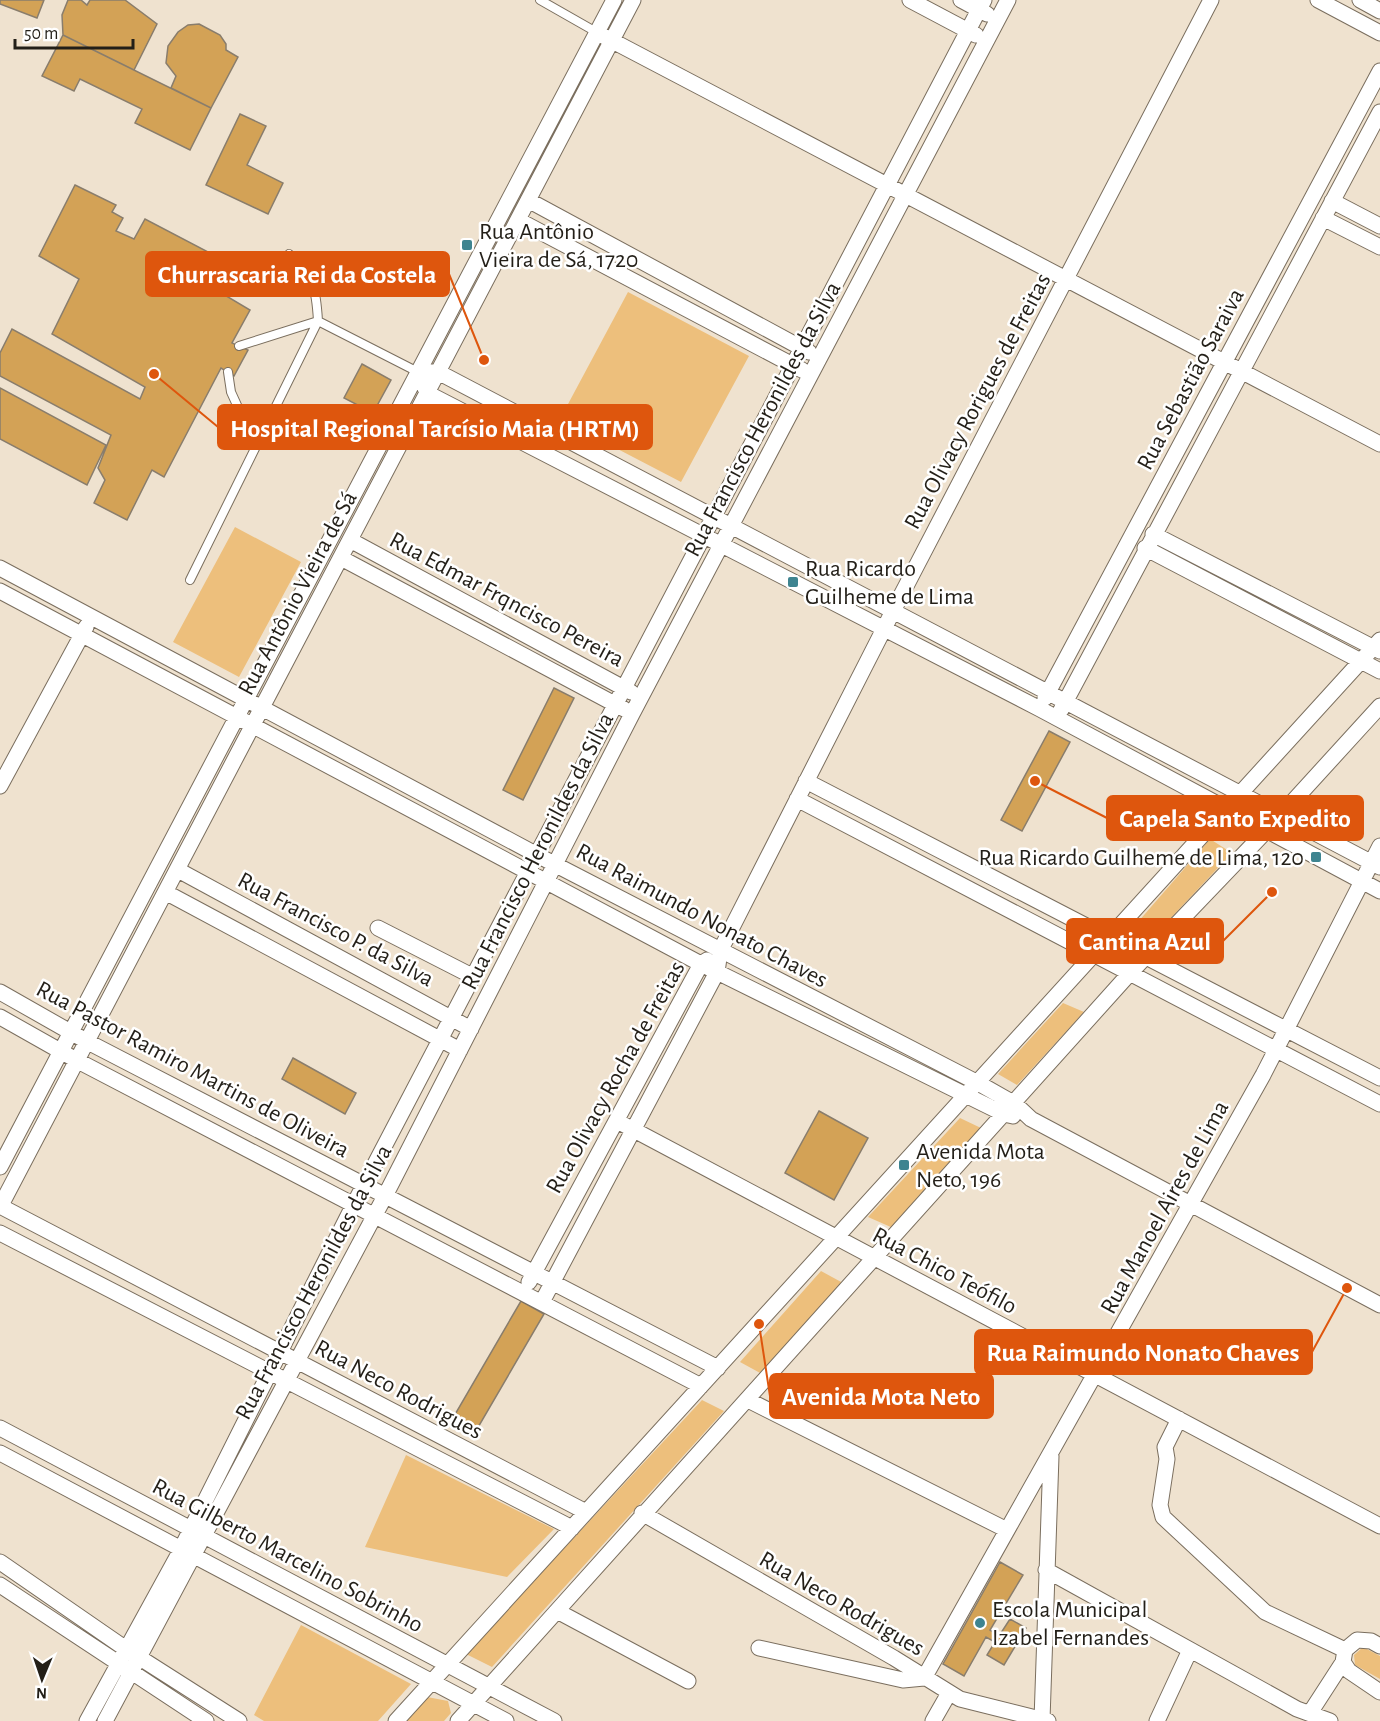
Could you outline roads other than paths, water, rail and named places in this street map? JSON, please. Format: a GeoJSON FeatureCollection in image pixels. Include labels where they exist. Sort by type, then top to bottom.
{"type":"FeatureCollection","features":[{"type":"Feature","properties":{"kind":"street","name":"Rua Antônio Vieira de Sá"},"geometry":{"type":"LineString","coordinates":[[0,1167],[614,0]]}},
{"type":"Feature","properties":{"kind":"street","name":"Rua Antônio Vieira de Sá"},"geometry":{"type":"LineString","coordinates":[[0,1206],[633,0]]}},
{"type":"Feature","properties":{"kind":"street"},"geometry":{"type":"LineString","coordinates":[[910,0],[987,41]]}},
{"type":"Feature","properties":{"kind":"street"},"geometry":{"type":"LineString","coordinates":[[961,0],[981,5],[998,20]]}},
{"type":"Feature","properties":{"kind":"street","name":"Rua Francisco Heronildes da Silva"},"geometry":{"type":"LineString","coordinates":[[87,1721],[124,1669],[140,1658],[195,1556],[285,1380],[385,1196],[632,714],[1008,0]]}},
{"type":"Feature","properties":{"kind":"street","name":"Rua Olivacy Rorigues de Freitas"},"geometry":{"type":"LineString","coordinates":[[720,951],[893,610],[1211,0]]}},
{"type":"Feature","properties":{"kind":"street"},"geometry":{"type":"LineString","coordinates":[[1318,0],[1380,33]]}},
{"type":"Feature","properties":{"kind":"street"},"geometry":{"type":"LineString","coordinates":[[1360,0],[1380,10]]}},
{"type":"Feature","properties":{"kind":"street","name":"Rua Francisco Heronildes da Silva"},"geometry":{"type":"LineString","coordinates":[[105,1721],[124,1669],[126,1649],[181,1549],[353,1206],[472,976],[981,5]]}},
{"type":"Feature","properties":{"kind":"street"},"geometry":{"type":"LineString","coordinates":[[598,33],[1380,444]]}},
{"type":"Feature","properties":{"kind":"street","name":"Rua Sebastião Saraiva"},"geometry":{"type":"LineString","coordinates":[[1040,709],[1380,71]]}},
{"type":"Feature","properties":{"kind":"street","name":"Rua Sebastião Saraiva"},"geometry":{"type":"LineString","coordinates":[[1057,718],[1145,548],[1380,112]]}},
{"type":"Feature","properties":{"kind":"street"},"geometry":{"type":"LineString","coordinates":[[528,200],[820,357]]}},
{"type":"Feature","properties":{"kind":"street"},"geometry":{"type":"LineString","coordinates":[[1332,201],[1380,226]]}},
{"type":"Feature","properties":{"kind":"street"},"geometry":{"type":"LineString","coordinates":[[1323,218],[1380,247]]}},
{"type":"Feature","properties":{"kind":"street"},"geometry":{"type":"LineString","coordinates":[[518,220],[810,375]]}},
{"type":"Feature","properties":{"kind":"street"},"geometry":{"type":"LineString","coordinates":[[1291,239],[1307,248]]}},
{"type":"Feature","properties":{"kind":"street"},"geometry":{"type":"LineString","coordinates":[[852,251],[870,261]]}},
{"type":"Feature","properties":{"kind":"street"},"geometry":{"type":"LineString","coordinates":[[1376,865],[438,372],[419,372],[427,393],[1040,709],[1380,891]]}},
{"type":"Feature","properties":{"kind":"street"},"geometry":{"type":"LineString","coordinates":[[396,1721],[1378,646],[1153,534]]}},
{"type":"Feature","properties":{"kind":"street","name":"Rua Edmar Frqncisco Pereira"},"geometry":{"type":"LineString","coordinates":[[350,540],[642,698]]}},
{"type":"Feature","properties":{"kind":"street"},"geometry":{"type":"LineString","coordinates":[[1145,548],[1380,671]]}},
{"type":"Feature","properties":{"kind":"street","name":"Rua Edmar Frqncisco Pereira"},"geometry":{"type":"LineString","coordinates":[[341,558],[632,714]]}},
{"type":"Feature","properties":{"kind":"street","name":"Rua Raimundo Nonato Chaves"},"geometry":{"type":"LineString","coordinates":[[0,568],[536,855],[978,1083],[1009,1109]]}},
{"type":"Feature","properties":{"kind":"street","name":"Rua Raimundo Nonato Chaves"},"geometry":{"type":"LineString","coordinates":[[0,591],[701,964],[966,1095],[1031,1119],[1380,1305]]}},
{"type":"Feature","properties":{"kind":"street"},"geometry":{"type":"LineString","coordinates":[[470,627],[480,610]]}},
{"type":"Feature","properties":{"kind":"street"},"geometry":{"type":"LineString","coordinates":[[0,786],[92,616]]}},
{"type":"Feature","properties":{"kind":"street"},"geometry":{"type":"LineString","coordinates":[[1005,691],[1014,673]]}},
{"type":"Feature","properties":{"kind":"street"},"geometry":{"type":"LineString","coordinates":[[458,1721],[642,1513],[748,1400],[1130,973],[1281,815],[1380,706]]}},
{"type":"Feature","properties":{"kind":"street"},"geometry":{"type":"LineString","coordinates":[[806,781],[1380,1078]]}},
{"type":"Feature","properties":{"kind":"street"},"geometry":{"type":"LineString","coordinates":[[797,799],[1380,1104]]}},
{"type":"Feature","properties":{"kind":"street","name":"Rua Manoel Aires de Lima"},"geometry":{"type":"LineString","coordinates":[[924,1678],[1005,1529],[1096,1375],[1276,1049],[1362,881],[1376,865],[1380,846]]}},
{"type":"Feature","properties":{"kind":"street"},"geometry":{"type":"LineString","coordinates":[[964,886],[975,868]]}},
{"type":"Feature","properties":{"kind":"street","name":"Rua Francisco P. da Silva"},"geometry":{"type":"LineString","coordinates":[[178,870],[471,1029]]}},
{"type":"Feature","properties":{"kind":"street","name":"Rua Francisco P. da Silva"},"geometry":{"type":"LineString","coordinates":[[166,893],[460,1050]]}},
{"type":"Feature","properties":{"kind":"street"},"geometry":{"type":"LineString","coordinates":[[378,928],[472,976]]}},
{"type":"Feature","properties":{"kind":"street","name":"Rua Olivacy Rocha de Freitas"},"geometry":{"type":"LineString","coordinates":[[524,1292],[701,964],[720,951]]}},
{"type":"Feature","properties":{"kind":"street","name":"Rua Olivacy Rocha de Freitas"},"geometry":{"type":"LineString","coordinates":[[542,1302],[717,972],[720,951]]}},
{"type":"Feature","properties":{"kind":"street","name":"Rua Pastor Ramiro Martins de Oliveira"},"geometry":{"type":"LineString","coordinates":[[0,992],[88,1042],[718,1368]]}},
{"type":"Feature","properties":{"kind":"street"},"geometry":{"type":"LineString","coordinates":[[833,1029],[841,1013]]}},
{"type":"Feature","properties":{"kind":"street","name":"Rua Pastor Ramiro Martins de Oliveira"},"geometry":{"type":"LineString","coordinates":[[0,1017],[60,1052],[701,1386]]}},
{"type":"Feature","properties":{"kind":"street","name":"Rua Chico Teófilo"},"geometry":{"type":"LineString","coordinates":[[617,1121],[1380,1526]]}},
{"type":"Feature","properties":{"kind":"street"},"geometry":{"type":"LineString","coordinates":[[590,1169],[608,1179]]}},
{"type":"Feature","properties":{"kind":"street","name":"Rua Neco Rodrigues"},"geometry":{"type":"LineString","coordinates":[[0,1206],[586,1512]]}},
{"type":"Feature","properties":{"kind":"street","name":"Rua Neco Rodrigues"},"geometry":{"type":"LineString","coordinates":[[0,1233],[572,1528]]}},
{"type":"Feature","properties":{"kind":"street"},"geometry":{"type":"LineString","coordinates":[[109,1290],[120,1269]]}},
{"type":"Feature","properties":{"kind":"street"},"geometry":{"type":"LineString","coordinates":[[748,1400],[1005,1529]]}},
{"type":"Feature","properties":{"kind":"street"},"geometry":{"type":"LineString","coordinates":[[1179,1419],[1165,1447],[1167,1459],[1160,1505],[1163,1517],[1264,1611],[1344,1656],[1349,1671],[1380,1692]]}},
{"type":"Feature","properties":{"kind":"street","name":"Rua Gilberto Marcelino Sobrinho"},"geometry":{"type":"LineString","coordinates":[[0,1428],[554,1721]]}},
{"type":"Feature","properties":{"kind":"street"},"geometry":{"type":"LineString","coordinates":[[1045,1720],[1046,1570],[1051,1452]]}},
{"type":"Feature","properties":{"kind":"street","name":"Rua Gilberto Marcelino Sobrinho"},"geometry":{"type":"LineString","coordinates":[[0,1453],[475,1704],[488,1717],[506,1721]]}},
{"type":"Feature","properties":{"kind":"street","name":"Rua Neco Rodrigues"},"geometry":{"type":"LineString","coordinates":[[642,1513],[894,1658],[960,1699],[1045,1720]]}},
{"type":"Feature","properties":{"kind":"street"},"geometry":{"type":"LineString","coordinates":[[0,1562],[126,1649],[239,1721]]}},
{"type":"Feature","properties":{"kind":"street"},"geometry":{"type":"LineString","coordinates":[[1046,1570],[1190,1650],[1329,1721]]}},
{"type":"Feature","properties":{"kind":"street"},"geometry":{"type":"LineString","coordinates":[[0,1585],[206,1721]]}},
{"type":"Feature","properties":{"kind":"street"},"geometry":{"type":"LineString","coordinates":[[26,1602],[35,1586]]}},
{"type":"Feature","properties":{"kind":"street"},"geometry":{"type":"LineString","coordinates":[[557,1611],[688,1681]]}},
{"type":"Feature","properties":{"kind":"street"},"geometry":{"type":"LineString","coordinates":[[1310,1713],[1344,1656],[1357,1640],[1371,1641],[1380,1646]]}},
{"type":"Feature","properties":{"kind":"street"},"geometry":{"type":"LineString","coordinates":[[759,1648],[903,1680],[924,1678]]}},
{"type":"Feature","properties":{"kind":"street"},"geometry":{"type":"LineString","coordinates":[[1157,1721],[1190,1650]]}},
{"type":"Feature","properties":{"kind":"street"},"geometry":{"type":"LineString","coordinates":[[933,1721],[949,1693]]}},
{"type":"Feature","properties":{"kind":"lane"},"geometry":{"type":"LineString","coordinates":[[540,0],[598,33]]}},
{"type":"Feature","properties":{"kind":"lane"},"geometry":{"type":"LineString","coordinates":[[190,580],[318,321],[317,292],[310,278],[289,254]]}},
{"type":"Feature","properties":{"kind":"lane"},"geometry":{"type":"LineString","coordinates":[[239,346],[318,321],[419,372]]}},
{"type":"Feature","properties":{"kind":"lane"},"geometry":{"type":"LineString","coordinates":[[228,372],[231,392],[256,447]]}},
{"type":"Feature","properties":{"kind":"place","name":"Rua Antônio Vieira de Sá, 1720"},"geometry":{"type":"Point","coordinates":[467,245]}},
{"type":"Feature","properties":{"kind":"place","name":"Churrascaria Rei da Costela"},"geometry":{"type":"Point","coordinates":[484,360]}},
{"type":"Feature","properties":{"kind":"place","name":"Hospital Regional Tarcísio Maia (HRTM)"},"geometry":{"type":"Point","coordinates":[154,374]}},
{"type":"Feature","properties":{"kind":"place","name":"Rua Ricardo Guilheme de Lima"},"geometry":{"type":"Point","coordinates":[793,582]}},
{"type":"Feature","properties":{"kind":"place","name":"Capela Santo Expedito"},"geometry":{"type":"Point","coordinates":[1035,781]}},
{"type":"Feature","properties":{"kind":"place","name":"Rua Ricardo Guilheme de Lima, 120"},"geometry":{"type":"Point","coordinates":[1316,857]}},
{"type":"Feature","properties":{"kind":"place","name":"Cantina Azul"},"geometry":{"type":"Point","coordinates":[1272,892]}},
{"type":"Feature","properties":{"kind":"place","name":"Avenida Mota Neto, 196"},"geometry":{"type":"Point","coordinates":[904,1165]}},
{"type":"Feature","properties":{"kind":"place","name":"Rua Raimundo Nonato Chaves"},"geometry":{"type":"Point","coordinates":[1347,1288]}},
{"type":"Feature","properties":{"kind":"place","name":"Avenida Mota Neto"},"geometry":{"type":"Point","coordinates":[759,1324]}},
{"type":"Feature","properties":{"kind":"place","name":"Escola Municipal Izabel Fernandes"},"geometry":{"type":"Point","coordinates":[980,1623]}}]}
